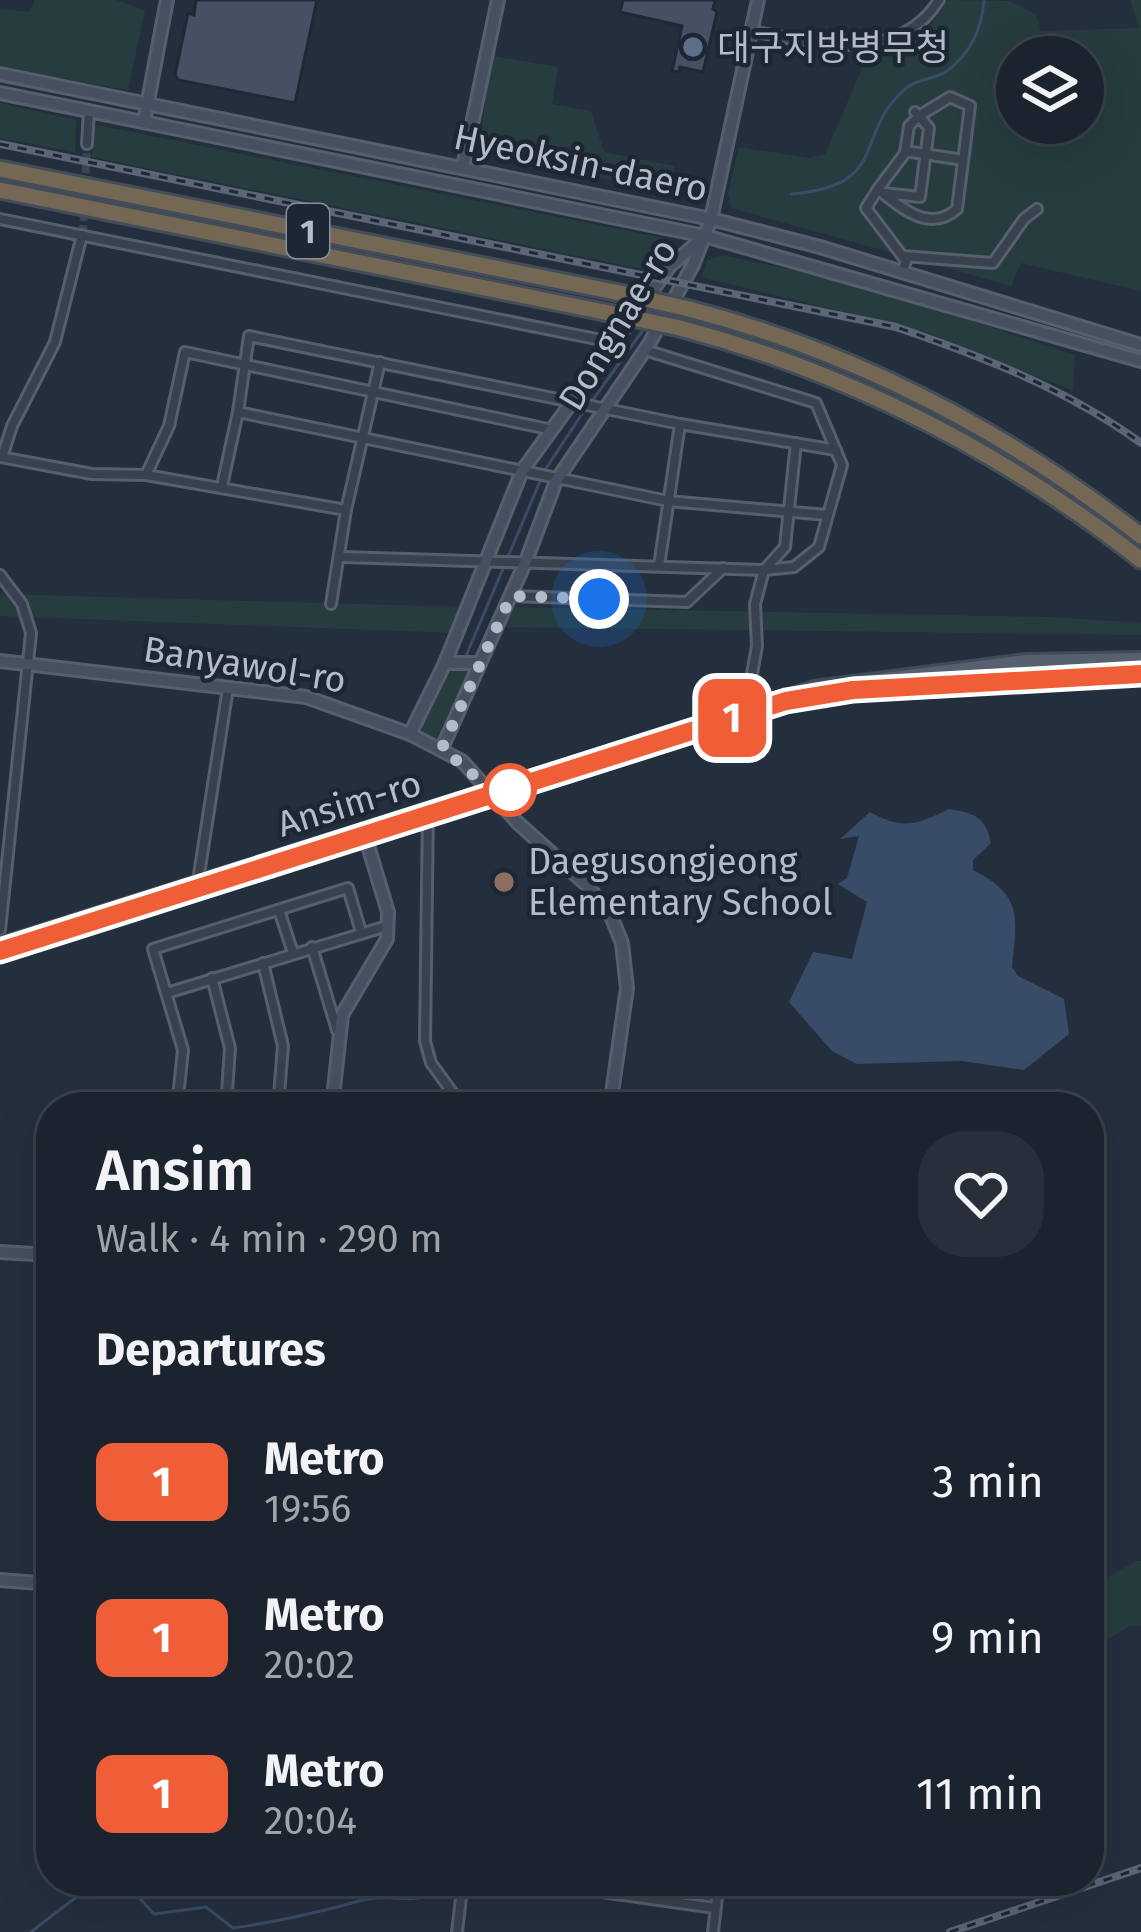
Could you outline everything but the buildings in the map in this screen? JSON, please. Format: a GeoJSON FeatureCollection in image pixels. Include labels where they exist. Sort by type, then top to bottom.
{"type":"FeatureCollection","features":[{"type":"Feature","properties":{"kind":"highway","name":"1"},"geometry":{"type":"LineString","coordinates":[[0,169],[615,292],[689,309],[819,350],[920,394],[1059,475],[1141,536]]}},
{"type":"Feature","properties":{"kind":"highway","name":"1"},"geometry":{"type":"LineString","coordinates":[[0,190],[680,328],[808,368],[938,427],[1036,484],[1141,560]]}},
{"type":"Feature","properties":{"kind":"main road"},"geometry":{"type":"LineString","coordinates":[[144,122],[167,0]]}},
{"type":"Feature","properties":{"kind":"main road"},"geometry":{"type":"LineString","coordinates":[[463,167],[499,0]]}},
{"type":"Feature","properties":{"kind":"main road","name":"Dongnae-ro"},"geometry":{"type":"LineString","coordinates":[[442,748],[526,561],[557,478],[645,350],[705,236],[758,0]]}},
{"type":"Feature","properties":{"kind":"main road","name":"Hyeoksin-daero"},"geometry":{"type":"LineString","coordinates":[[0,74],[711,219],[1141,345]]}},
{"type":"Feature","properties":{"kind":"main road"},"geometry":{"type":"LineString","coordinates":[[0,93],[705,236],[1141,361]]}},
{"type":"Feature","properties":{"kind":"main road"},"geometry":{"type":"LineString","coordinates":[[410,734],[445,663],[522,471],[670,266],[705,236]]}},
{"type":"Feature","properties":{"kind":"main road","name":"Ansim-ro"},"geometry":{"type":"LineString","coordinates":[[0,945],[814,688],[1027,662],[1141,658]]}},
{"type":"Feature","properties":{"kind":"main road","name":"Banyawol-ro"},"geometry":{"type":"LineString","coordinates":[[0,661],[306,697],[442,748],[588,886],[611,916],[622,943],[627,988],[612,1092]]}},
{"type":"Feature","properties":{"kind":"main road"},"geometry":{"type":"LineString","coordinates":[[445,663],[480,663]]}},
{"type":"Feature","properties":{"kind":"main road"},"geometry":{"type":"LineString","coordinates":[[333,1092],[338,1030],[348,1002],[381,956],[389,926],[363,829]]}},
{"type":"Feature","properties":{"kind":"main road"},"geometry":{"type":"LineString","coordinates":[[0,1252],[36,1254]]}},
{"type":"Feature","properties":{"kind":"main road"},"geometry":{"type":"LineString","coordinates":[[0,1580],[36,1583]]}},
{"type":"Feature","properties":{"kind":"street"},"geometry":{"type":"LineString","coordinates":[[752,31],[820,45],[866,45],[922,20],[939,0]]}},
{"type":"Feature","properties":{"kind":"street"},"geometry":{"type":"LineString","coordinates":[[880,191],[935,222],[957,208],[970,106],[950,97],[917,114],[909,126],[905,152],[866,208],[906,261],[902,273]]}},
{"type":"Feature","properties":{"kind":"street"},"geometry":{"type":"LineString","coordinates":[[87,144],[89,111]]}},
{"type":"Feature","properties":{"kind":"street"},"geometry":{"type":"LineString","coordinates":[[880,191],[920,197],[929,128],[917,114]]}},
{"type":"Feature","properties":{"kind":"street"},"geometry":{"type":"LineString","coordinates":[[905,152],[963,160]]}},
{"type":"Feature","properties":{"kind":"street"},"geometry":{"type":"LineString","coordinates":[[902,256],[993,263],[1024,219],[1037,209]]}},
{"type":"Feature","properties":{"kind":"street"},"geometry":{"type":"LineString","coordinates":[[0,219],[618,343]]}},
{"type":"Feature","properties":{"kind":"street"},"geometry":{"type":"LineString","coordinates":[[82,235],[55,341],[1,457],[92,474],[146,475],[222,486],[346,510]]}},
{"type":"Feature","properties":{"kind":"street"},"geometry":{"type":"LineString","coordinates":[[222,486],[249,337],[680,424],[836,450]]}},
{"type":"Feature","properties":{"kind":"street"},"geometry":{"type":"LineString","coordinates":[[342,556],[764,570],[794,567],[819,547],[842,465],[816,403],[645,350]]}},
{"type":"Feature","properties":{"kind":"street"},"geometry":{"type":"LineString","coordinates":[[146,475],[169,426],[185,352],[548,429]]}},
{"type":"Feature","properties":{"kind":"street"},"geometry":{"type":"LineString","coordinates":[[331,604],[346,510],[380,362]]}},
{"type":"Feature","properties":{"kind":"street"},"geometry":{"type":"LineString","coordinates":[[238,412],[668,501],[826,515]]}},
{"type":"Feature","properties":{"kind":"street"},"geometry":{"type":"LineString","coordinates":[[659,566],[680,424]]}},
{"type":"Feature","properties":{"kind":"street"},"geometry":{"type":"LineString","coordinates":[[746,707],[758,646],[755,604],[764,570],[784,547],[796,443]]}},
{"type":"Feature","properties":{"kind":"street"},"geometry":{"type":"LineString","coordinates":[[511,596],[687,602],[723,568]]}},
{"type":"Feature","properties":{"kind":"street"},"geometry":{"type":"LineString","coordinates":[[0,575],[27,615],[32,632],[0,930]]}},
{"type":"Feature","properties":{"kind":"street"},"geometry":{"type":"LineString","coordinates":[[198,883],[228,687]]}},
{"type":"Feature","properties":{"kind":"street"},"geometry":{"type":"LineString","coordinates":[[428,811],[425,1041],[431,1063],[452,1092]]}},
{"type":"Feature","properties":{"kind":"street"},"geometry":{"type":"LineString","coordinates":[[179,1092],[183,1050],[153,949],[348,887],[361,932]]}},
{"type":"Feature","properties":{"kind":"street"},"geometry":{"type":"LineString","coordinates":[[279,910],[293,953]]}},
{"type":"Feature","properties":{"kind":"street"},"geometry":{"type":"LineString","coordinates":[[167,993],[389,926]]}},
{"type":"Feature","properties":{"kind":"street"},"geometry":{"type":"LineString","coordinates":[[312,947],[338,1030]]}},
{"type":"Feature","properties":{"kind":"street"},"geometry":{"type":"LineString","coordinates":[[263,963],[283,1046],[279,1092]]}},
{"type":"Feature","properties":{"kind":"street"},"geometry":{"type":"LineString","coordinates":[[212,978],[230,1048],[227,1092]]}},
{"type":"Feature","properties":{"kind":"street"},"geometry":{"type":"LineString","coordinates":[[457,1932],[461,1896]]}},
{"type":"Feature","properties":{"kind":"street"},"geometry":{"type":"LineString","coordinates":[[630,1896],[715,1908]]}},
{"type":"Feature","properties":{"kind":"street"},"geometry":{"type":"LineString","coordinates":[[712,1932],[717,1896]]}},
{"type":"Feature","properties":{"kind":"green space"},"geometry":{"type":"Polygon","coordinates":[[[35,0],[116,0],[145,10],[128,90],[0,68],[0,9],[30,12],[35,0]]]}},
{"type":"Feature","properties":{"kind":"green space"},"geometry":{"type":"Polygon","coordinates":[[[948,0],[1009,1],[1036,14],[1041,31],[1139,28],[1130,0],[1141,0],[1141,291],[1021,263],[1011,286],[731,208],[728,193],[739,147],[809,158],[825,154],[870,50],[931,25],[948,0]]]}},
{"type":"Feature","properties":{"kind":"green space"},"geometry":{"type":"Polygon","coordinates":[[[493,56],[558,67],[552,104],[591,111],[604,152],[675,166],[670,192],[485,154],[480,138],[493,56]]]}},
{"type":"Feature","properties":{"kind":"green space"},"geometry":{"type":"Polygon","coordinates":[[[0,103],[76,120],[75,152],[0,138],[0,103]]]}},
{"type":"Feature","properties":{"kind":"green space"},"geometry":{"type":"Polygon","coordinates":[[[92,124],[663,238],[668,253],[657,272],[92,157],[92,124]]]}},
{"type":"Feature","properties":{"kind":"green space"},"geometry":{"type":"Polygon","coordinates":[[[722,255],[863,285],[1075,355],[1073,391],[926,332],[701,277],[708,260],[722,255]]]}},
{"type":"Feature","properties":{"kind":"green space"},"geometry":{"type":"Polygon","coordinates":[[[0,594],[467,607],[457,633],[0,616],[0,594]]]}},
{"type":"Feature","properties":{"kind":"green space"},"geometry":{"type":"Polygon","coordinates":[[[506,607],[1049,617],[1141,623],[1141,635],[497,627],[506,607]]]}},
{"type":"Feature","properties":{"kind":"green space"},"geometry":{"type":"Polygon","coordinates":[[[445,663],[480,663],[442,748],[410,734],[445,663]]]}},
{"type":"Feature","properties":{"kind":"green space"},"geometry":{"type":"Polygon","coordinates":[[[1141,1561],[1141,1626],[1129,1626],[1104,1642],[1104,1579],[1141,1561]]]}},
{"type":"Feature","properties":{"kind":"water"},"geometry":{"type":"Polygon","coordinates":[[[949,809],[978,818],[989,834],[991,843],[973,860],[973,870],[1009,898],[1015,921],[1012,967],[1018,976],[1064,999],[1069,1034],[1024,1070],[962,1061],[857,1064],[832,1051],[789,1002],[813,952],[852,959],[867,902],[838,884],[847,878],[859,836],[840,839],[870,812],[910,823],[949,809]]]}},
{"type":"Feature","properties":{"kind":"waterway"},"geometry":{"type":"LineString","coordinates":[[791,194],[844,181],[857,169],[889,107],[904,90],[942,74],[963,56],[978,30],[984,0]]}},
{"type":"Feature","properties":{"kind":"waterway"},"geometry":{"type":"LineString","coordinates":[[592,401],[646,326]]}},
{"type":"Feature","properties":{"kind":"waterway"},"geometry":{"type":"LineString","coordinates":[[545,470],[586,408]]}},
{"type":"Feature","properties":{"kind":"waterway"},"geometry":{"type":"LineString","coordinates":[[466,656],[541,479]]}},
{"type":"Feature","properties":{"kind":"waterway"},"geometry":{"type":"LineString","coordinates":[[31,1932],[78,1896]]}},
{"type":"Feature","properties":{"kind":"waterway"},"geometry":{"type":"LineString","coordinates":[[138,1896],[154,1914],[206,1907],[233,1928],[375,1898],[428,1896]]}},
{"type":"Feature","properties":{"kind":"tunnel"},"geometry":{"type":"LineString","coordinates":[[83,233],[87,144]]}},
{"type":"Feature","properties":{"kind":"railway"},"geometry":{"type":"LineString","coordinates":[[0,144],[896,327],[1023,376],[1141,443]]}},
{"type":"Feature","properties":{"kind":"railway"},"geometry":{"type":"LineString","coordinates":[[1104,1880],[1141,1868]]}},
{"type":"Feature","properties":{"kind":"railway"},"geometry":{"type":"LineString","coordinates":[[950,1932],[1057,1896]]}},
{"type":"Feature","properties":{"kind":"metro line","name":"1"},"geometry":{"type":"LineString","coordinates":[[0,951],[786,701],[853,690],[1141,674]]}},
{"type":"Feature","properties":{"kind":"place","name":"대구지방병무청"},"geometry":{"type":"Point","coordinates":[693,47]}},
{"type":"Feature","properties":{"kind":"place","name":"Daegusongjeong Elementary School"},"geometry":{"type":"Point","coordinates":[504,882]}},
{"type":"Feature","properties":{"kind":"route"},"geometry":{"type":"LineString","coordinates":[[510,790],[491,790],[462,760],[442,748],[511,596],[599,599]]}}]}
